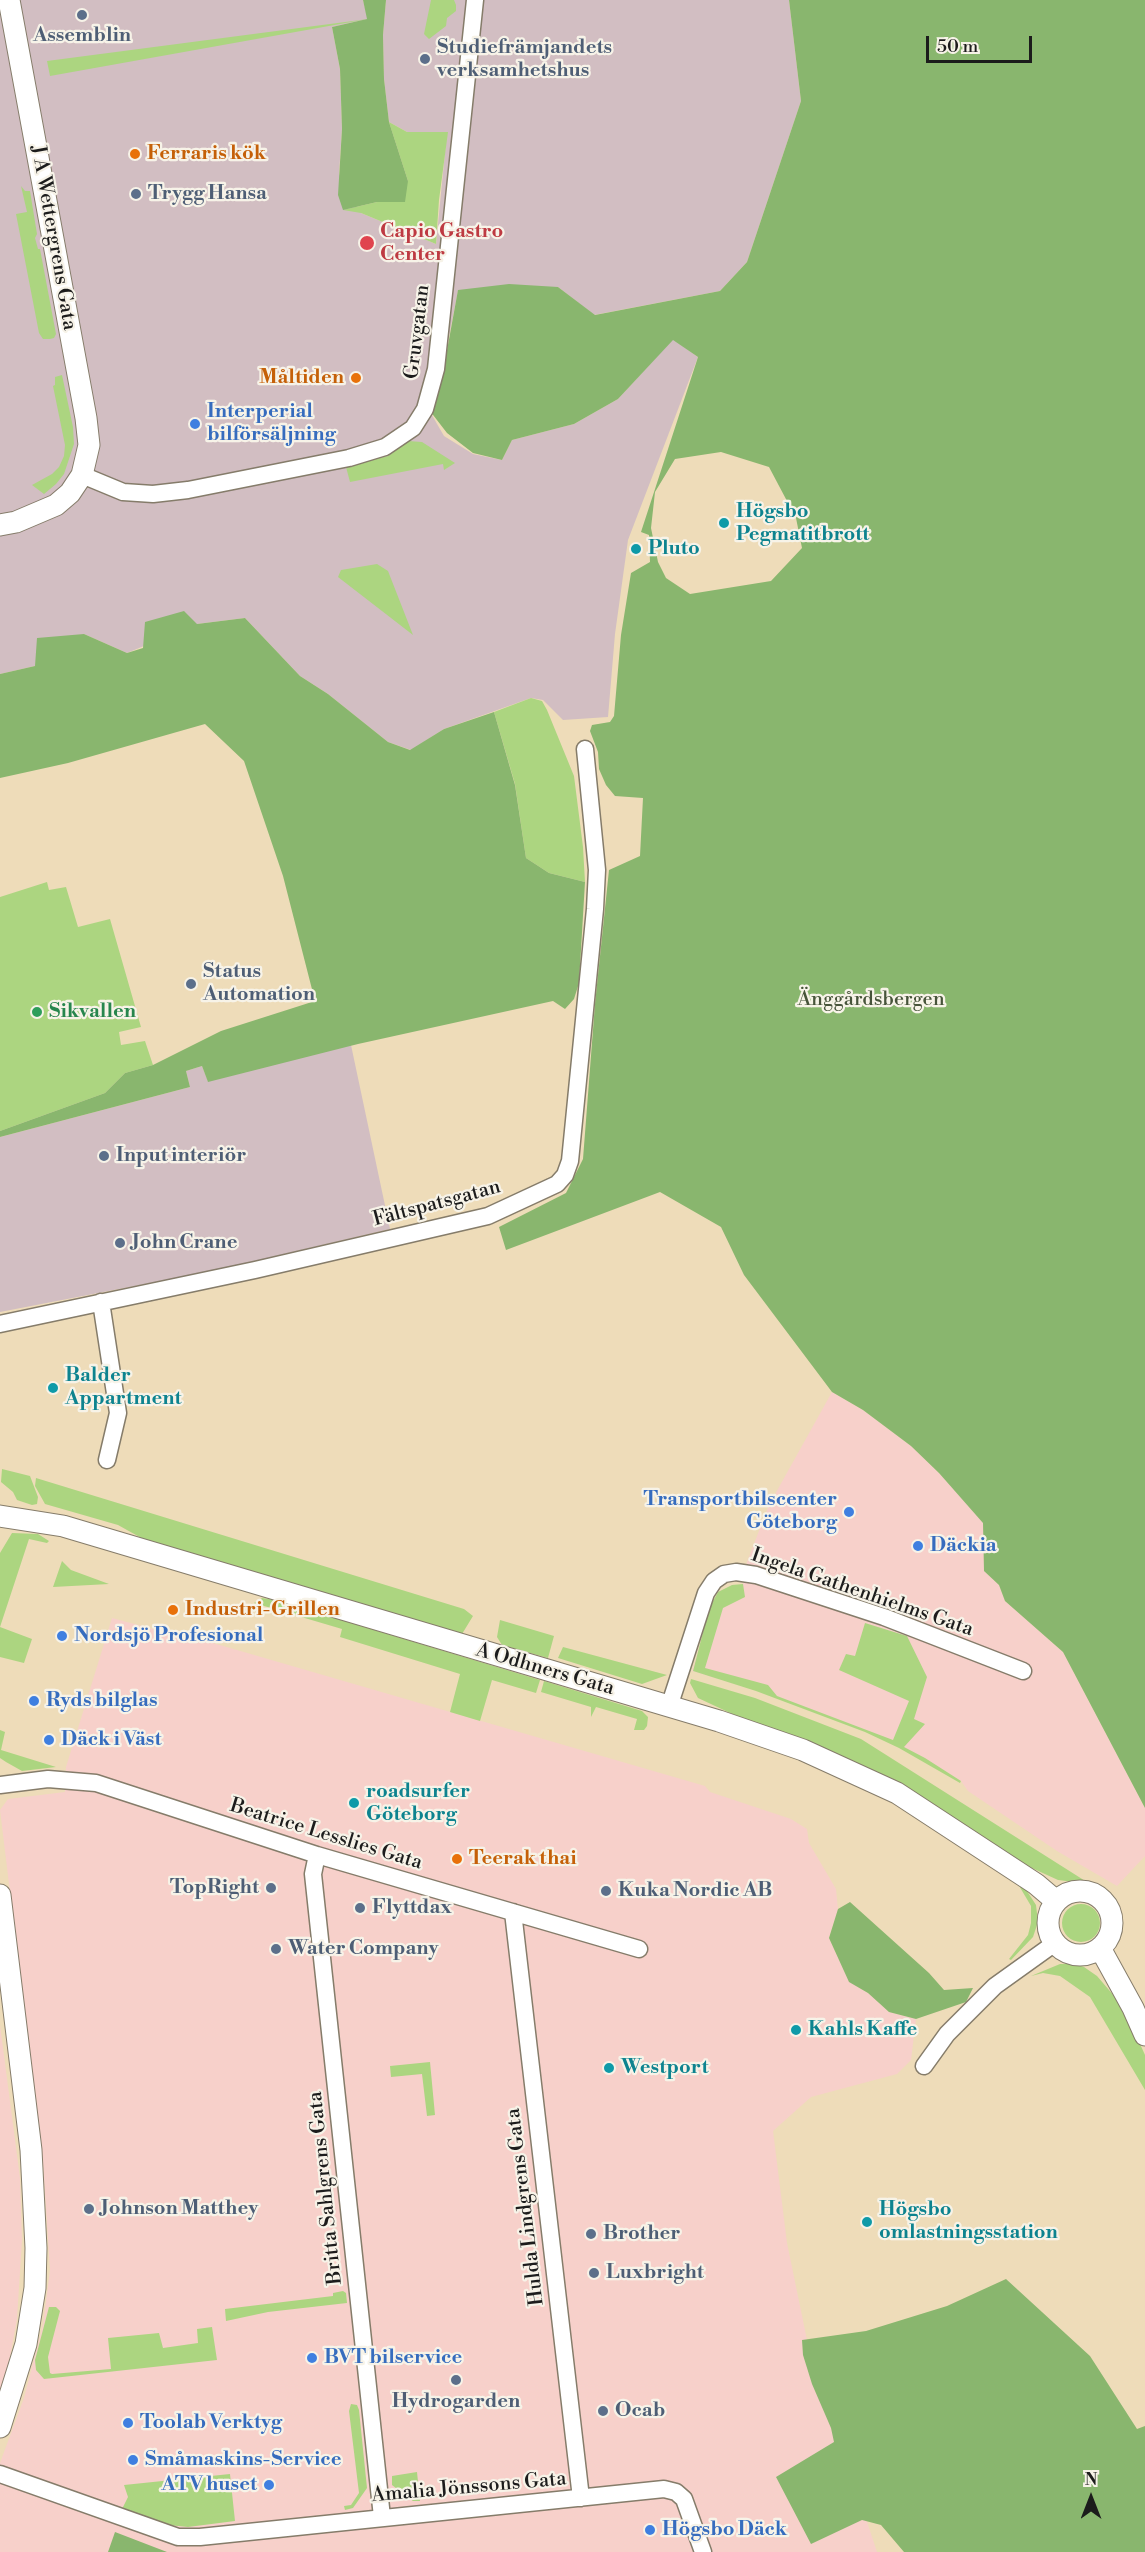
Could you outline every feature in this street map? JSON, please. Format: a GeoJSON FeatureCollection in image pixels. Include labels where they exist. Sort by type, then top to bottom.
{"type":"FeatureCollection","features":[{"type":"Feature","properties":{"kind":"street","name":"J A Wettergrens Gata"},"geometry":{"type":"LineString","coordinates":[[9,0],[86,418],[89,445],[82,475]]}},
{"type":"Feature","properties":{"kind":"street","name":"Gruvgatan"},"geometry":{"type":"LineString","coordinates":[[82,475],[123,492],[153,494],[188,490],[348,458],[385,447],[413,428],[425,409],[436,369],[475,0]]}},
{"type":"Feature","properties":{"kind":"street"},"geometry":{"type":"LineString","coordinates":[[0,525],[16,522],[56,505],[70,493],[82,475]]}},
{"type":"Feature","properties":{"kind":"street","name":"Fältspatsgatan"},"geometry":{"type":"LineString","coordinates":[[0,1324],[488,1216],[540,1194],[557,1184],[565,1174],[570,1161],[595,909],[597,870],[585,750]]}},
{"type":"Feature","properties":{"kind":"street"},"geometry":{"type":"LineString","coordinates":[[101,1302],[118,1413],[107,1460]]}},
{"type":"Feature","properties":{"kind":"street","name":"A Odhners Gata"},"geometry":{"type":"LineString","coordinates":[[0,1516],[63,1526],[756,1733],[803,1750],[897,1793],[1036,1884],[1056,1901]]}},
{"type":"Feature","properties":{"kind":"street","name":"Ingela Gathenhielms Gata"},"geometry":{"type":"LineString","coordinates":[[669,1707],[706,1593],[714,1581],[724,1574],[736,1572],[756,1575],[884,1617],[1023,1671]]}},
{"type":"Feature","properties":{"kind":"street","name":"Beatrice Lesslies Gata"},"geometry":{"type":"LineString","coordinates":[[0,1785],[48,1779],[96,1783],[317,1855],[639,1949]]}},
{"type":"Feature","properties":{"kind":"street","name":"Britta Sahlgrens Gata"},"geometry":{"type":"LineString","coordinates":[[317,1855],[313,1874],[382,2517]]}},
{"type":"Feature","properties":{"kind":"street"},"geometry":{"type":"LineString","coordinates":[[1078,1891],[1094,1893],[1101,1898],[1110,1911],[1112,1927],[1110,1935],[1100,1948],[1087,1954],[1073,1954],[1055,1943],[1048,1929],[1048,1922],[1056,1901],[1062,1896],[1078,1891]]}},
{"type":"Feature","properties":{"kind":"street"},"geometry":{"type":"LineString","coordinates":[[0,1895],[30,2151],[36,2248],[35,2295],[26,2344],[0,2427]]}},
{"type":"Feature","properties":{"kind":"street","name":"Hulda Lindgrens Gata"},"geometry":{"type":"LineString","coordinates":[[513,1912],[581,2498]]}},
{"type":"Feature","properties":{"kind":"street"},"geometry":{"type":"LineString","coordinates":[[924,2066],[947,2034],[995,1986],[1055,1943]]}},
{"type":"Feature","properties":{"kind":"street"},"geometry":{"type":"LineString","coordinates":[[1100,1948],[1120,1982],[1145,2035]]}},
{"type":"Feature","properties":{"kind":"street","name":"Amalia Jönssons Gata"},"geometry":{"type":"LineString","coordinates":[[0,2474],[161,2533],[201,2545],[382,2517],[664,2489],[676,2492],[684,2499],[703,2552]]}},
{"type":"Feature","properties":{"kind":"shaded area"},"geometry":{"type":"Polygon","coordinates":[[[0,0],[363,0],[368,19],[332,27],[340,69],[342,129],[339,174],[361,213],[436,244],[447,132],[407,132],[389,122],[384,79],[383,35],[386,0],[789,0],[801,101],[747,262],[720,291],[594,315],[558,287],[458,291],[445,357],[429,410],[444,436],[473,454],[502,460],[512,440],[574,424],[618,399],[673,339],[698,357],[628,540],[615,634],[608,717],[563,720],[543,700],[531,698],[444,729],[411,750],[388,742],[328,694],[300,676],[245,618],[197,624],[127,653],[84,634],[35,666],[0,674],[0,0]]]}},
{"type":"Feature","properties":{"kind":"shaded area"},"geometry":{"type":"Polygon","coordinates":[[[351,1045],[390,1229],[212,1271],[0,1312],[0,1137],[190,1087],[186,1071],[202,1066],[208,1081],[351,1045]]]}},
{"type":"Feature","properties":{"kind":"shaded area"},"geometry":{"type":"Polygon","coordinates":[[[832,1392],[863,1410],[911,1446],[984,1523],[984,1571],[999,1585],[1005,1601],[1063,1652],[1145,1808],[1145,1856],[1117,1886],[1057,1851],[968,1791],[961,1781],[886,1738],[756,1690],[692,1671],[714,1604],[743,1584],[747,1562],[769,1505],[832,1392]]]}},
{"type":"Feature","properties":{"kind":"shaded area"},"geometry":{"type":"Polygon","coordinates":[[[112,1618],[194,1640],[206,1641],[705,1786],[710,1792],[791,1819],[807,1829],[809,1843],[836,1889],[838,1909],[829,1938],[849,1981],[868,1993],[889,2012],[916,2019],[911,2060],[897,2074],[811,2097],[773,2131],[787,2243],[807,2340],[877,2552],[152,2552],[116,2534],[108,2552],[0,2552],[0,2463],[24,2398],[43,2325],[50,2270],[43,2163],[0,1810],[8,1799],[65,1792],[66,1767],[112,1618]]]}},
{"type":"Feature","properties":{"kind":"shaded area"},"geometry":{"type":"Polygon","coordinates":[[[0,2025],[20,2178],[22,2240],[17,2319],[8,2368],[0,2390],[0,2025]]]}},
{"type":"Feature","properties":{"kind":"green space"},"geometry":{"type":"Polygon","coordinates":[[[363,0],[386,0],[383,35],[384,79],[389,122],[408,181],[405,202],[377,202],[343,210],[338,195],[342,129],[340,69],[332,27],[367,19],[363,0]]]}},
{"type":"Feature","properties":{"kind":"green space"},"geometry":{"type":"Polygon","coordinates":[[[431,0],[454,0],[456,11],[447,18],[446,26],[429,39],[424,34],[431,0]]]}},
{"type":"Feature","properties":{"kind":"green space","name":"Änggårdsbergen"},"geometry":{"type":"Polygon","coordinates":[[[789,0],[1145,0],[1145,1808],[1063,1652],[1005,1601],[999,1585],[984,1571],[983,1523],[939,1473],[911,1446],[863,1410],[832,1392],[744,1275],[721,1227],[660,1192],[506,1250],[499,1227],[566,1193],[583,1159],[595,1004],[609,870],[640,856],[643,798],[615,796],[606,785],[599,769],[598,752],[590,731],[592,725],[610,722],[614,716],[621,635],[631,573],[650,562],[649,535],[641,532],[698,357],[673,340],[618,399],[574,424],[512,440],[502,460],[473,453],[447,433],[430,411],[446,356],[458,290],[509,284],[558,287],[595,315],[720,291],[747,262],[801,101],[789,0]],[[721,452],[675,459],[655,492],[651,528],[658,562],[666,578],[690,594],[771,581],[802,548],[796,518],[769,467],[721,452]]]}},
{"type":"Feature","properties":{"kind":"green space"},"geometry":{"type":"Polygon","coordinates":[[[368,19],[50,76],[47,61],[368,19]]]}},
{"type":"Feature","properties":{"kind":"green space"},"geometry":{"type":"Polygon","coordinates":[[[389,122],[407,132],[448,132],[436,244],[361,213],[343,210],[377,202],[408,181],[389,122]]]}},
{"type":"Feature","properties":{"kind":"green space"},"geometry":{"type":"Polygon","coordinates":[[[21,186],[25,191],[30,191],[37,234],[35,238],[38,249],[40,249],[56,334],[50,339],[43,339],[39,333],[16,214],[27,212],[21,186]]]}},
{"type":"Feature","properties":{"kind":"green space"},"geometry":{"type":"Polygon","coordinates":[[[62,375],[73,427],[74,444],[64,474],[44,494],[32,485],[52,474],[59,467],[64,456],[65,445],[53,386],[55,377],[62,375]]]}},
{"type":"Feature","properties":{"kind":"green space"},"geometry":{"type":"Polygon","coordinates":[[[408,441],[422,442],[455,463],[444,470],[443,464],[350,482],[346,467],[388,456],[408,441]]]}},
{"type":"Feature","properties":{"kind":"green space"},"geometry":{"type":"Polygon","coordinates":[[[377,564],[388,571],[413,635],[338,577],[341,570],[377,564]]]}},
{"type":"Feature","properties":{"kind":"green space"},"geometry":{"type":"Polygon","coordinates":[[[184,611],[197,624],[245,618],[300,676],[328,694],[388,742],[410,750],[444,729],[494,712],[515,785],[526,858],[549,873],[585,882],[579,983],[574,999],[565,1009],[553,1001],[358,1044],[208,1082],[202,1066],[186,1071],[190,1087],[0,1137],[0,1131],[105,1093],[125,1073],[153,1065],[221,1031],[315,1001],[283,876],[244,761],[205,724],[68,763],[0,778],[0,674],[35,666],[37,638],[84,634],[127,653],[143,648],[145,622],[184,611]]]}},
{"type":"Feature","properties":{"kind":"green space"},"geometry":{"type":"Polygon","coordinates":[[[531,698],[542,701],[547,710],[574,776],[585,882],[549,873],[526,858],[515,784],[494,712],[531,698]]]}},
{"type":"Feature","properties":{"kind":"green space"},"geometry":{"type":"Polygon","coordinates":[[[47,882],[49,890],[66,887],[78,927],[110,919],[141,1027],[119,1032],[121,1045],[145,1041],[153,1065],[125,1073],[105,1093],[0,1131],[0,897],[47,882]]]}},
{"type":"Feature","properties":{"kind":"green space"},"geometry":{"type":"Polygon","coordinates":[[[2,1469],[30,1476],[38,1497],[37,1504],[32,1505],[17,1500],[13,1492],[1,1482],[2,1469]]]}},
{"type":"Feature","properties":{"kind":"green space"},"geometry":{"type":"Polygon","coordinates":[[[36,1478],[464,1609],[473,1616],[462,1634],[145,1540],[118,1525],[45,1504],[35,1486],[36,1478]]]}},
{"type":"Feature","properties":{"kind":"green space"},"geometry":{"type":"Polygon","coordinates":[[[12,1533],[38,1534],[49,1541],[47,1543],[29,1539],[0,1627],[0,1553],[12,1533]]]}},
{"type":"Feature","properties":{"kind":"green space"},"geometry":{"type":"Polygon","coordinates":[[[62,1561],[71,1570],[109,1584],[53,1587],[62,1561]]]}},
{"type":"Feature","properties":{"kind":"green space"},"geometry":{"type":"Polygon","coordinates":[[[743,1584],[745,1597],[723,1608],[705,1668],[768,1685],[777,1696],[893,1740],[909,1701],[839,1670],[846,1654],[855,1656],[865,1623],[907,1636],[927,1677],[914,1719],[925,1724],[904,1747],[961,1781],[960,1783],[899,1748],[865,1732],[756,1691],[693,1671],[709,1609],[718,1592],[732,1585],[743,1584]]]}},
{"type":"Feature","properties":{"kind":"green space"},"geometry":{"type":"Polygon","coordinates":[[[262,1598],[540,1680],[536,1693],[492,1680],[480,1721],[450,1712],[460,1674],[340,1637],[342,1629],[254,1603],[262,1598]]]}},
{"type":"Feature","properties":{"kind":"green space"},"geometry":{"type":"Polygon","coordinates":[[[500,1620],[554,1636],[548,1658],[502,1645],[497,1637],[500,1620]]]}},
{"type":"Feature","properties":{"kind":"green space"},"geometry":{"type":"Polygon","coordinates":[[[0,1627],[32,1639],[24,1663],[0,1657],[0,1627]]]}},
{"type":"Feature","properties":{"kind":"green space"},"geometry":{"type":"Polygon","coordinates":[[[563,1647],[667,1675],[642,1684],[558,1658],[563,1647]]]}},
{"type":"Feature","properties":{"kind":"green space"},"geometry":{"type":"Polygon","coordinates":[[[691,1679],[755,1698],[861,1739],[1090,1884],[1058,1880],[1023,1864],[698,1698],[690,1683],[691,1679]]]}},
{"type":"Feature","properties":{"kind":"green space"},"geometry":{"type":"Polygon","coordinates":[[[544,1681],[642,1711],[648,1717],[647,1726],[644,1730],[634,1730],[637,1719],[596,1707],[591,1717],[591,1707],[541,1692],[544,1681]]]}},
{"type":"Feature","properties":{"kind":"green space"},"geometry":{"type":"Polygon","coordinates":[[[0,1730],[5,1732],[1,1750],[56,1767],[22,1771],[6,1762],[0,1758],[0,1730]]]}},
{"type":"Feature","properties":{"kind":"green space"},"geometry":{"type":"Polygon","coordinates":[[[1018,1884],[1025,1888],[1036,1905],[1038,1922],[1033,1937],[1011,1960],[1009,1959],[1028,1935],[1031,1923],[1031,1906],[1018,1884]]]}},
{"type":"Feature","properties":{"kind":"green space"},"geometry":{"type":"Polygon","coordinates":[[[850,1902],[929,1973],[944,1990],[973,1988],[966,2002],[916,2019],[889,2012],[868,1993],[849,1982],[829,1938],[838,1909],[850,1902]]]}},
{"type":"Feature","properties":{"kind":"green space"},"geometry":{"type":"Polygon","coordinates":[[[1081,1904],[1094,1910],[1100,1923],[1094,1936],[1081,1942],[1068,1936],[1062,1923],[1068,1910],[1081,1904]]]}},
{"type":"Feature","properties":{"kind":"green space"},"geometry":{"type":"Polygon","coordinates":[[[1060,1964],[1075,1964],[1084,1967],[1097,1976],[1115,1997],[1127,2015],[1145,2055],[1145,2090],[1090,1997],[1060,1976],[1043,1973],[1031,1976],[1060,1964]]]}},
{"type":"Feature","properties":{"kind":"green space"},"geometry":{"type":"Polygon","coordinates":[[[430,2062],[435,2115],[427,2116],[422,2074],[391,2077],[390,2066],[430,2062]]]}},
{"type":"Feature","properties":{"kind":"green space"},"geometry":{"type":"Polygon","coordinates":[[[1006,2279],[1090,2356],[1137,2429],[1145,2426],[1145,2552],[904,2552],[881,2525],[862,2520],[811,2544],[776,2477],[834,2442],[831,2428],[812,2384],[803,2355],[802,2340],[866,2331],[947,2306],[1006,2279]]]}},
{"type":"Feature","properties":{"kind":"green space"},"geometry":{"type":"Polygon","coordinates":[[[343,2291],[346,2293],[347,2303],[268,2312],[226,2321],[225,2309],[333,2296],[333,2293],[343,2291]]]}},
{"type":"Feature","properties":{"kind":"green space"},"geometry":{"type":"Polygon","coordinates":[[[49,2307],[56,2307],[60,2311],[48,2357],[52,2374],[111,2369],[108,2338],[159,2333],[163,2348],[198,2343],[197,2329],[212,2327],[217,2360],[44,2379],[36,2370],[35,2360],[49,2307]]]}},
{"type":"Feature","properties":{"kind":"green space"},"geometry":{"type":"Polygon","coordinates":[[[351,2404],[357,2405],[359,2410],[367,2488],[353,2508],[345,2510],[344,2506],[351,2505],[359,2493],[349,2411],[351,2404]]]}},
{"type":"Feature","properties":{"kind":"green space"},"geometry":{"type":"Polygon","coordinates":[[[417,2472],[420,2501],[413,2501],[392,2485],[392,2476],[417,2472]]]}},
{"type":"Feature","properties":{"kind":"green space"},"geometry":{"type":"Polygon","coordinates":[[[230,2474],[235,2521],[188,2527],[168,2525],[122,2509],[128,2497],[124,2485],[230,2474]]]}},
{"type":"Feature","properties":{"kind":"green space"},"geometry":{"type":"Polygon","coordinates":[[[115,2532],[167,2552],[108,2552],[115,2532]]]}},
{"type":"Feature","properties":{"kind":"place","name":"Assemblin"},"geometry":{"type":"Point","coordinates":[82,15]}},
{"type":"Feature","properties":{"kind":"place","name":"Studiefrämjandets verksamhetshus"},"geometry":{"type":"Point","coordinates":[425,59]}},
{"type":"Feature","properties":{"kind":"place","name":"Ferraris kök"},"geometry":{"type":"Point","coordinates":[135,154]}},
{"type":"Feature","properties":{"kind":"place","name":"Trygg Hansa"},"geometry":{"type":"Point","coordinates":[136,194]}},
{"type":"Feature","properties":{"kind":"place","name":"Capio Gastro Center"},"geometry":{"type":"Point","coordinates":[367,243]}},
{"type":"Feature","properties":{"kind":"place","name":"Måltiden"},"geometry":{"type":"Point","coordinates":[356,378]}},
{"type":"Feature","properties":{"kind":"place","name":"Interperial bilförsäljning"},"geometry":{"type":"Point","coordinates":[195,424]}},
{"type":"Feature","properties":{"kind":"place","name":"Högsbo Pegmatitbrott"},"geometry":{"type":"Point","coordinates":[724,523]}},
{"type":"Feature","properties":{"kind":"place","name":"Pluto"},"geometry":{"type":"Point","coordinates":[636,549]}},
{"type":"Feature","properties":{"kind":"place","name":"Status Automation"},"geometry":{"type":"Point","coordinates":[191,984]}},
{"type":"Feature","properties":{"kind":"place","name":"Sikvallen"},"geometry":{"type":"Point","coordinates":[37,1012]}},
{"type":"Feature","properties":{"kind":"place","name":"Input interiör"},"geometry":{"type":"Point","coordinates":[104,1156]}},
{"type":"Feature","properties":{"kind":"place","name":"John Crane"},"geometry":{"type":"Point","coordinates":[120,1243]}},
{"type":"Feature","properties":{"kind":"place","name":"Balder Appartment"},"geometry":{"type":"Point","coordinates":[53,1388]}},
{"type":"Feature","properties":{"kind":"place","name":"Transportbilscenter Göteborg"},"geometry":{"type":"Point","coordinates":[849,1512]}},
{"type":"Feature","properties":{"kind":"place","name":"Däckia"},"geometry":{"type":"Point","coordinates":[918,1546]}},
{"type":"Feature","properties":{"kind":"place","name":"Industri-Grillen"},"geometry":{"type":"Point","coordinates":[173,1610]}},
{"type":"Feature","properties":{"kind":"place","name":"Nordsjö Profesional"},"geometry":{"type":"Point","coordinates":[62,1636]}},
{"type":"Feature","properties":{"kind":"place","name":"Ryds bilglas"},"geometry":{"type":"Point","coordinates":[34,1701]}},
{"type":"Feature","properties":{"kind":"place","name":"Däck i Väst"},"geometry":{"type":"Point","coordinates":[49,1740]}},
{"type":"Feature","properties":{"kind":"place","name":"roadsurfer Göteborg"},"geometry":{"type":"Point","coordinates":[354,1803]}},
{"type":"Feature","properties":{"kind":"place","name":"Teerak thai"},"geometry":{"type":"Point","coordinates":[457,1859]}},
{"type":"Feature","properties":{"kind":"place","name":"TopRight"},"geometry":{"type":"Point","coordinates":[271,1888]}},
{"type":"Feature","properties":{"kind":"place","name":"Kuka Nordic AB"},"geometry":{"type":"Point","coordinates":[606,1891]}},
{"type":"Feature","properties":{"kind":"place","name":"Flyttdax"},"geometry":{"type":"Point","coordinates":[360,1908]}},
{"type":"Feature","properties":{"kind":"place","name":"Water Company"},"geometry":{"type":"Point","coordinates":[276,1949]}},
{"type":"Feature","properties":{"kind":"place","name":"Kahls Kaffe"},"geometry":{"type":"Point","coordinates":[796,2030]}},
{"type":"Feature","properties":{"kind":"place","name":"Westport"},"geometry":{"type":"Point","coordinates":[609,2068]}},
{"type":"Feature","properties":{"kind":"place","name":"Johnson Matthey"},"geometry":{"type":"Point","coordinates":[89,2209]}},
{"type":"Feature","properties":{"kind":"place","name":"Högsbo omlastningsstation"},"geometry":{"type":"Point","coordinates":[867,2222]}},
{"type":"Feature","properties":{"kind":"place","name":"Brother"},"geometry":{"type":"Point","coordinates":[591,2234]}},
{"type":"Feature","properties":{"kind":"place","name":"Luxbright"},"geometry":{"type":"Point","coordinates":[594,2273]}},
{"type":"Feature","properties":{"kind":"place","name":"BVT bilservice"},"geometry":{"type":"Point","coordinates":[312,2358]}},
{"type":"Feature","properties":{"kind":"place","name":"Hydrogarden"},"geometry":{"type":"Point","coordinates":[456,2380]}},
{"type":"Feature","properties":{"kind":"place","name":"Ocab"},"geometry":{"type":"Point","coordinates":[603,2411]}},
{"type":"Feature","properties":{"kind":"place","name":"Toolab Verktyg"},"geometry":{"type":"Point","coordinates":[128,2423]}},
{"type":"Feature","properties":{"kind":"place","name":"Småmaskins-Service"},"geometry":{"type":"Point","coordinates":[133,2460]}},
{"type":"Feature","properties":{"kind":"place","name":"ATV huset"},"geometry":{"type":"Point","coordinates":[269,2485]}},
{"type":"Feature","properties":{"kind":"place","name":"Högsbo Däck"},"geometry":{"type":"Point","coordinates":[650,2530]}}]}
